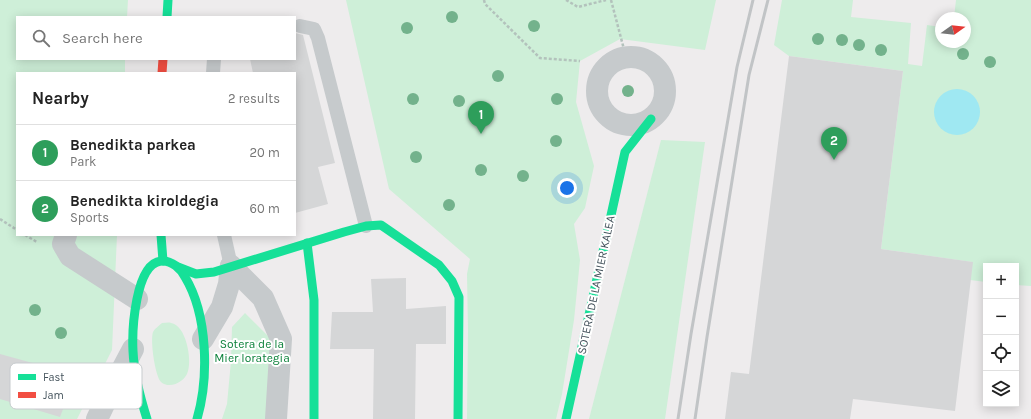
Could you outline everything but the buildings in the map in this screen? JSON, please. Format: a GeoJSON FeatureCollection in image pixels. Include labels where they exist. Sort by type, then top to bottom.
{"type":"FeatureCollection","features":[{"type":"Feature","properties":{"kind":"street"},"geometry":{"type":"LineString","coordinates":[[167,16],[168,0]]}},
{"type":"Feature","properties":{"kind":"street"},"geometry":{"type":"LineString","coordinates":[[609,118],[619,124],[630,126],[641,124],[651,119],[660,111],[665,101],[666,89],[663,78],[657,68],[648,61],[637,57],[626,57],[615,61],[607,67],[600,77],[597,87],[598,99],[625,152]]}},
{"type":"Feature","properties":{"kind":"street"},"geometry":{"type":"LineString","coordinates":[[162,72],[163,60]]}},
{"type":"Feature","properties":{"kind":"street","name":"SOTERA DE LA MIER KALEA"},"geometry":{"type":"LineString","coordinates":[[566,419],[625,152],[651,119]]}},
{"type":"Feature","properties":{"kind":"street"},"geometry":{"type":"LineString","coordinates":[[135,363],[133,349],[134,317],[137,299],[141,282],[148,268],[156,262],[163,261],[171,263],[196,274],[214,272],[366,226],[382,225],[439,265],[452,281],[459,297],[458,419]]}},
{"type":"Feature","properties":{"kind":"street"},"geometry":{"type":"LineString","coordinates":[[66,236],[63,244],[70,256],[137,299]]}},
{"type":"Feature","properties":{"kind":"street"},"geometry":{"type":"LineString","coordinates":[[161,236],[163,261]]}},
{"type":"Feature","properties":{"kind":"street"},"geometry":{"type":"LineString","coordinates":[[307,243],[314,300],[314,419]]}},
{"type":"Feature","properties":{"kind":"street"},"geometry":{"type":"LineString","coordinates":[[203,339],[222,307],[229,284],[231,266]]}},
{"type":"Feature","properties":{"kind":"street"},"geometry":{"type":"LineString","coordinates":[[231,266],[263,298],[281,339],[276,419]]}},
{"type":"Feature","properties":{"kind":"street"},"geometry":{"type":"LineString","coordinates":[[178,267],[187,279],[194,294],[199,309],[203,339],[203,397],[197,419]]}},
{"type":"Feature","properties":{"kind":"street"},"geometry":{"type":"LineString","coordinates":[[126,363],[133,349]]}},
{"type":"Feature","properties":{"kind":"street"},"geometry":{"type":"LineString","coordinates":[[142,400],[147,419]]}},
{"type":"Feature","properties":{"kind":"street"},"geometry":{"type":"LineString","coordinates":[[97,419],[102,409]]}},
{"type":"Feature","properties":{"kind":"lane"},"geometry":{"type":"LineString","coordinates":[[300,26],[314,29],[318,38],[366,226]]}},
{"type":"Feature","properties":{"kind":"lane"},"geometry":{"type":"LineString","coordinates":[[213,72],[214,60]]}},
{"type":"Feature","properties":{"kind":"lane"},"geometry":{"type":"LineString","coordinates":[[224,236],[231,266]]}},
{"type":"Feature","properties":{"kind":"path"},"geometry":{"type":"LineString","coordinates":[[484,0],[484,4],[540,58],[580,61]]}},
{"type":"Feature","properties":{"kind":"path"},"geometry":{"type":"LineString","coordinates":[[566,0],[578,7],[606,0]]}},
{"type":"Feature","properties":{"kind":"path"},"geometry":{"type":"LineString","coordinates":[[611,0],[626,57]]}},
{"type":"Feature","properties":{"kind":"path"},"geometry":{"type":"LineString","coordinates":[[0,219],[16,229]]}},
{"type":"Feature","properties":{"kind":"path"},"geometry":{"type":"LineString","coordinates":[[27,236],[39,243]]}},
{"type":"Feature","properties":{"kind":"green space"},"geometry":{"type":"Polygon","coordinates":[[[0,0],[128,0],[127,16],[16,16],[16,60],[125,60],[125,72],[16,72],[16,236],[117,236],[112,350],[105,363],[10,363],[10,409],[82,409],[77,419],[0,419],[0,0]]]}},
{"type":"Feature","properties":{"kind":"green space"},"geometry":{"type":"Polygon","coordinates":[[[346,0],[716,0],[705,50],[620,39],[580,61],[576,102],[594,166],[585,208],[574,224],[580,260],[574,320],[562,394],[556,419],[467,419],[467,274],[470,259],[389,189],[346,0]]]}},
{"type":"Feature","properties":{"kind":"green space"},"geometry":{"type":"Polygon","coordinates":[[[782,0],[853,0],[851,17],[911,23],[908,64],[922,66],[927,25],[935,26],[935,48],[971,48],[971,12],[955,12],[956,0],[1031,0],[1031,286],[1019,285],[1019,263],[983,263],[983,282],[970,280],[972,262],[881,249],[903,71],[789,56],[774,45],[782,0]]]}},
{"type":"Feature","properties":{"kind":"green space"},"geometry":{"type":"Polygon","coordinates":[[[661,140],[705,142],[665,419],[589,419],[661,140]]]}},
{"type":"Feature","properties":{"kind":"green space","name":"Sotera de la Mier lorategia"},"geometry":{"type":"Polygon","coordinates":[[[245,313],[273,341],[267,419],[222,419],[227,404],[231,361],[232,327],[245,313]]]}},
{"type":"Feature","properties":{"kind":"green space"},"geometry":{"type":"Polygon","coordinates":[[[162,323],[171,323],[176,325],[181,330],[187,343],[189,366],[187,375],[181,381],[173,385],[161,382],[157,373],[154,358],[152,336],[156,328],[162,323]]]}},
{"type":"Feature","properties":{"kind":"water"},"geometry":{"type":"Polygon","coordinates":[[[957,89],[970,93],[976,99],[980,112],[976,125],[970,131],[957,135],[944,131],[938,125],[934,112],[938,99],[944,93],[957,89]]]}},
{"type":"Feature","properties":{"kind":"railway"},"geometry":{"type":"LineString","coordinates":[[678,419],[691,334],[737,67],[753,0]]}},
{"type":"Feature","properties":{"kind":"railway"},"geometry":{"type":"LineString","coordinates":[[695,419],[749,75],[768,0]]}},
{"type":"Feature","properties":{"kind":"traffic: fast"},"geometry":{"type":"LineString","coordinates":[[167,16],[168,0]]}},
{"type":"Feature","properties":{"kind":"traffic: fast"},"geometry":{"type":"LineString","coordinates":[[566,419],[625,152],[651,119]]}},
{"type":"Feature","properties":{"kind":"traffic: fast"},"geometry":{"type":"LineString","coordinates":[[178,267],[196,274],[214,272],[344,232],[366,226],[381,225],[439,265],[452,281],[459,297],[458,419]]}},
{"type":"Feature","properties":{"kind":"traffic: fast"},"geometry":{"type":"LineString","coordinates":[[161,236],[163,261]]}},
{"type":"Feature","properties":{"kind":"traffic: fast"},"geometry":{"type":"LineString","coordinates":[[307,243],[314,300],[314,419]]}},
{"type":"Feature","properties":{"kind":"traffic: fast"},"geometry":{"type":"LineString","coordinates":[[134,363],[133,329],[140,286],[152,265],[161,261],[169,262],[181,271],[193,292],[202,328],[205,366],[201,403],[197,419]]}},
{"type":"Feature","properties":{"kind":"traffic: fast"},"geometry":{"type":"LineString","coordinates":[[142,401],[147,419]]}},
{"type":"Feature","properties":{"kind":"traffic: jam"},"geometry":{"type":"LineString","coordinates":[[162,72],[163,60]]}},
{"type":"Feature","properties":{"kind":"place","name":"Benedikta parkea"},"geometry":{"type":"Point","coordinates":[481,134]}},
{"type":"Feature","properties":{"kind":"place","name":"Benedikta kiroldegia"},"geometry":{"type":"Point","coordinates":[834,160]}}]}
